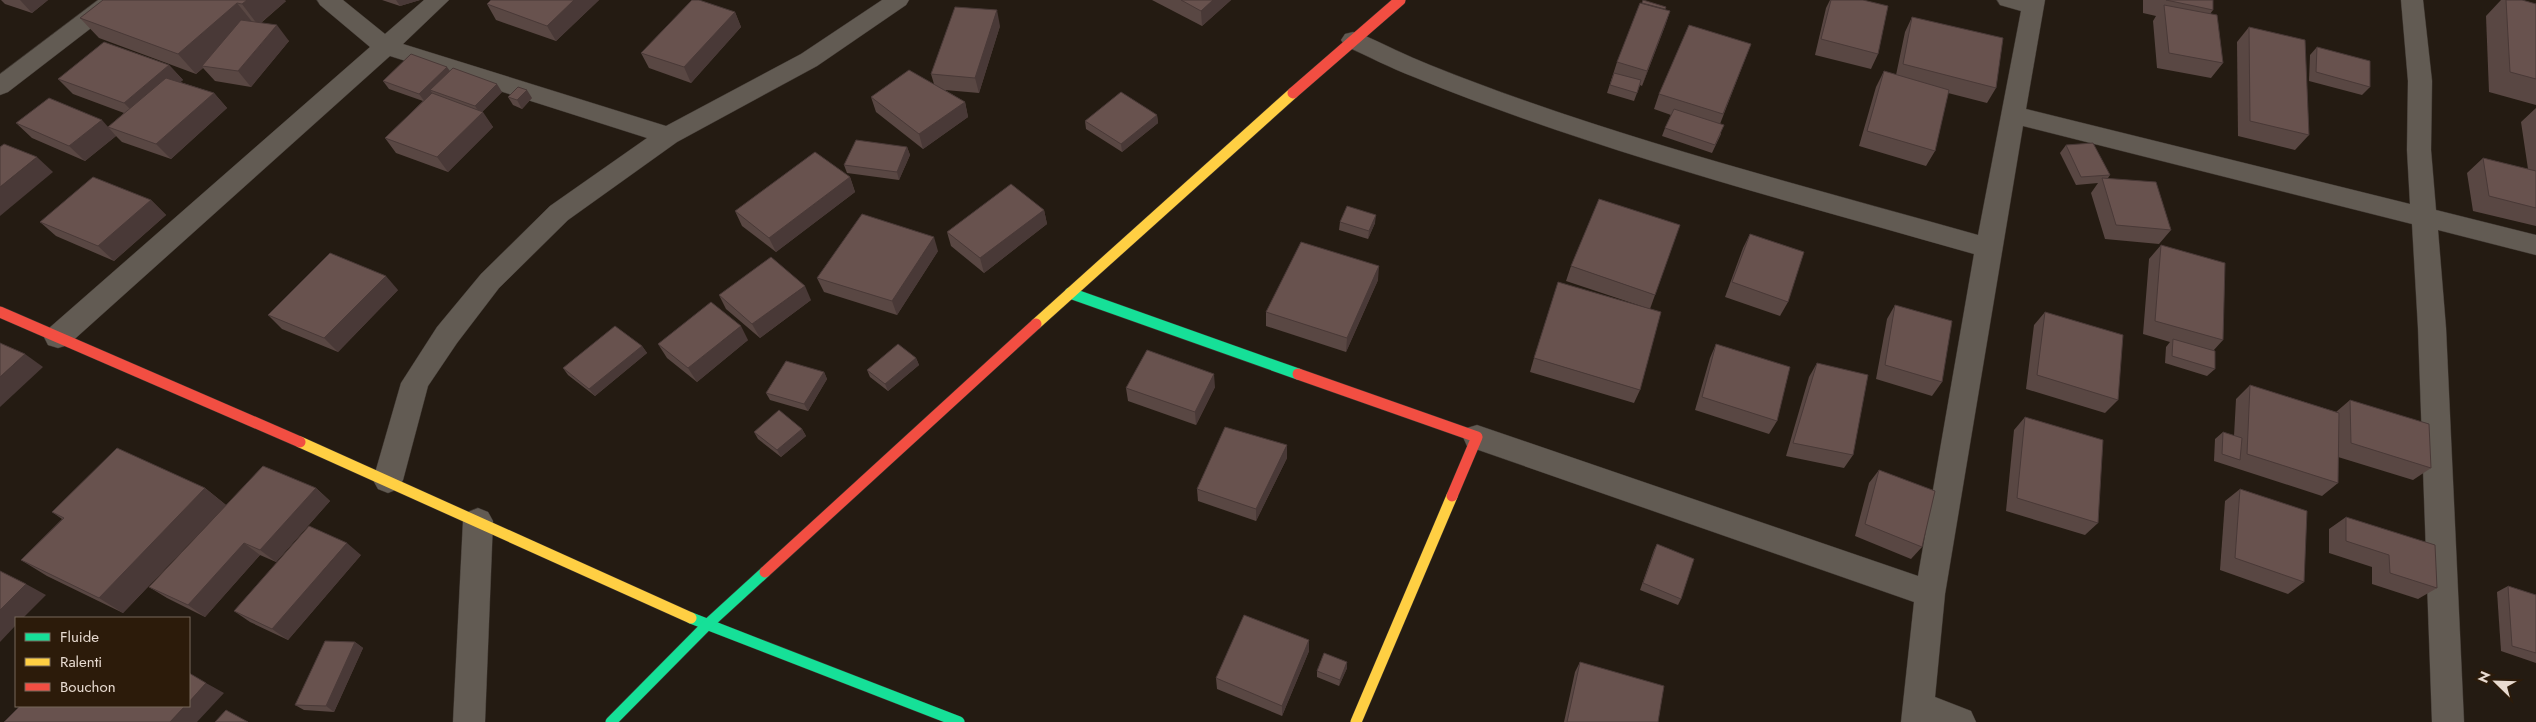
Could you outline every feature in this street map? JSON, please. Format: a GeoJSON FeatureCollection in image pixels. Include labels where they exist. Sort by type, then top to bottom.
{"type":"FeatureCollection","features":[{"type":"Feature","properties":{"kind":"street"},"geometry":{"type":"LineString","coordinates":[[0,86],[113,0]]}},
{"type":"Feature","properties":{"kind":"street"},"geometry":{"type":"LineString","coordinates":[[328,0],[384,46],[668,136]]}},
{"type":"Feature","properties":{"kind":"street"},"geometry":{"type":"LineString","coordinates":[[58,337],[438,0]]}},
{"type":"Feature","properties":{"kind":"street"},"geometry":{"type":"LineString","coordinates":[[388,480],[415,383],[447,335],[490,281],[559,213],[668,136],[809,60],[898,0]]}},
{"type":"Feature","properties":{"kind":"street"},"geometry":{"type":"LineString","coordinates":[[611,722],[707,625],[1070,293],[1400,0]]}},
{"type":"Feature","properties":{"kind":"street"},"geometry":{"type":"LineString","coordinates":[[2412,0],[2420,81],[2419,150],[2432,328],[2448,722]]}},
{"type":"Feature","properties":{"kind":"street"},"geometry":{"type":"LineString","coordinates":[[1960,722],[1918,714],[1930,594],[2012,114],[2025,2]]}},
{"type":"Feature","properties":{"kind":"street"},"geometry":{"type":"LineString","coordinates":[[1353,40],[1432,75],[1573,125],[1678,158],[1988,248]]}},
{"type":"Feature","properties":{"kind":"street"},"geometry":{"type":"LineString","coordinates":[[2012,114],[2536,245]]}},
{"type":"Feature","properties":{"kind":"street"},"geometry":{"type":"LineString","coordinates":[[1070,293],[1930,594]]}},
{"type":"Feature","properties":{"kind":"street"},"geometry":{"type":"LineString","coordinates":[[0,312],[388,480],[707,625],[959,722]]}},
{"type":"Feature","properties":{"kind":"street"},"geometry":{"type":"LineString","coordinates":[[1356,722],[1477,437]]}},
{"type":"Feature","properties":{"kind":"street"},"geometry":{"type":"LineString","coordinates":[[469,722],[478,521]]}},
{"type":"Feature","properties":{"kind":"building"},"geometry":{"type":"Polygon","coordinates":[[[103,0],[247,0],[242,4],[237,3],[178,54],[80,18],[103,0]]]}},
{"type":"Feature","properties":{"kind":"building"},"geometry":{"type":"Polygon","coordinates":[[[491,0],[574,0],[547,26],[487,4],[491,0]]]}},
{"type":"Feature","properties":{"kind":"building"},"geometry":{"type":"Polygon","coordinates":[[[692,0],[699,0],[735,12],[684,67],[641,53],[692,0]]]}},
{"type":"Feature","properties":{"kind":"building"},"geometry":{"type":"Polygon","coordinates":[[[1181,0],[1213,0],[1201,11],[1181,0]]]}},
{"type":"Feature","properties":{"kind":"building"},"geometry":{"type":"Polygon","coordinates":[[[1643,0],[1666,7],[1665,9],[1642,3],[1643,0]]]}},
{"type":"Feature","properties":{"kind":"building"},"geometry":{"type":"Polygon","coordinates":[[[1831,0],[1863,0],[1888,6],[1878,54],[1821,39],[1831,0]]]}},
{"type":"Feature","properties":{"kind":"building"},"geometry":{"type":"Polygon","coordinates":[[[2166,0],[2213,0],[2213,10],[2166,0]]]}},
{"type":"Feature","properties":{"kind":"building"},"geometry":{"type":"Polygon","coordinates":[[[2506,0],[2522,0],[2536,4],[2536,79],[2510,72],[2506,0]]]}},
{"type":"Feature","properties":{"kind":"building"},"geometry":{"type":"Polygon","coordinates":[[[1640,3],[1670,11],[1647,71],[1617,62],[1640,3]]]}},
{"type":"Feature","properties":{"kind":"building"},"geometry":{"type":"Polygon","coordinates":[[[2164,5],[2217,15],[2223,63],[2169,53],[2164,5]]]}},
{"type":"Feature","properties":{"kind":"building"},"geometry":{"type":"Polygon","coordinates":[[[955,7],[997,10],[975,78],[931,74],[955,7]]]}},
{"type":"Feature","properties":{"kind":"building"},"geometry":{"type":"Polygon","coordinates":[[[1912,17],[2003,38],[1996,88],[1903,64],[1912,17]]]}},
{"type":"Feature","properties":{"kind":"building"},"geometry":{"type":"Polygon","coordinates":[[[241,20],[277,25],[238,71],[202,66],[241,20]]]}},
{"type":"Feature","properties":{"kind":"building"},"geometry":{"type":"Polygon","coordinates":[[[1689,25],[1751,44],[1723,114],[1659,94],[1689,25]]]}},
{"type":"Feature","properties":{"kind":"building"},"geometry":{"type":"Polygon","coordinates":[[[2249,27],[2305,40],[2309,135],[2250,121],[2249,27]]]}},
{"type":"Feature","properties":{"kind":"building"},"geometry":{"type":"Polygon","coordinates":[[[104,42],[169,65],[124,103],[58,79],[104,42]]]}},
{"type":"Feature","properties":{"kind":"building"},"geometry":{"type":"Polygon","coordinates":[[[2317,47],[2370,61],[2370,87],[2316,72],[2317,47]]]}},
{"type":"Feature","properties":{"kind":"building"},"geometry":{"type":"Polygon","coordinates":[[[411,54],[447,67],[419,94],[383,81],[411,54]]]}},
{"type":"Feature","properties":{"kind":"building"},"geometry":{"type":"Polygon","coordinates":[[[453,68],[497,84],[475,106],[430,90],[453,68]]]}},
{"type":"Feature","properties":{"kind":"building"},"geometry":{"type":"Polygon","coordinates":[[[909,70],[965,102],[919,134],[871,97],[909,70]]]}},
{"type":"Feature","properties":{"kind":"building"},"geometry":{"type":"Polygon","coordinates":[[[1884,71],[1949,90],[1935,151],[1867,131],[1884,71]]]}},
{"type":"Feature","properties":{"kind":"building"},"geometry":{"type":"Polygon","coordinates":[[[1614,73],[1641,80],[1637,93],[1610,85],[1614,73]]]}},
{"type":"Feature","properties":{"kind":"building"},"geometry":{"type":"Polygon","coordinates":[[[166,78],[214,93],[156,144],[108,127],[166,78]]]}},
{"type":"Feature","properties":{"kind":"building"},"geometry":{"type":"Polygon","coordinates":[[[518,87],[527,90],[517,100],[508,97],[518,87]]]}},
{"type":"Feature","properties":{"kind":"building"},"geometry":{"type":"Polygon","coordinates":[[[1121,92],[1157,115],[1121,144],[1085,121],[1121,92]]]}},
{"type":"Feature","properties":{"kind":"building"},"geometry":{"type":"Polygon","coordinates":[[[432,93],[483,112],[437,157],[385,138],[432,93]]]}},
{"type":"Feature","properties":{"kind":"building"},"geometry":{"type":"Polygon","coordinates":[[[49,98],[102,120],[69,146],[16,123],[49,98]]]}},
{"type":"Feature","properties":{"kind":"building"},"geometry":{"type":"Polygon","coordinates":[[[1674,109],[1724,125],[1715,145],[1665,128],[1674,109]]]}},
{"type":"Feature","properties":{"kind":"building"},"geometry":{"type":"Polygon","coordinates":[[[856,140],[907,147],[897,172],[844,165],[856,140]]]}},
{"type":"Feature","properties":{"kind":"building"},"geometry":{"type":"Polygon","coordinates":[[[2093,143],[2110,175],[2081,177],[2066,145],[2093,143]]]}},
{"type":"Feature","properties":{"kind":"building"},"geometry":{"type":"Polygon","coordinates":[[[4,144],[37,157],[0,187],[0,147],[4,144]]]}},
{"type":"Feature","properties":{"kind":"building"},"geometry":{"type":"Polygon","coordinates":[[[815,152],[850,177],[769,238],[735,211],[815,152]]]}},
{"type":"Feature","properties":{"kind":"building"},"geometry":{"type":"Polygon","coordinates":[[[2483,158],[2536,171],[2536,208],[2489,196],[2483,158]]]}},
{"type":"Feature","properties":{"kind":"building"},"geometry":{"type":"Polygon","coordinates":[[[93,177],[151,200],[98,246],[40,222],[93,177]]]}},
{"type":"Feature","properties":{"kind":"building"},"geometry":{"type":"Polygon","coordinates":[[[2102,178],[2156,182],[2171,230],[2116,225],[2102,178]]]}},
{"type":"Feature","properties":{"kind":"building"},"geometry":{"type":"Polygon","coordinates":[[[1011,184],[1044,210],[980,258],[947,232],[1011,184]]]}},
{"type":"Feature","properties":{"kind":"building"},"geometry":{"type":"Polygon","coordinates":[[[1599,199],[1680,225],[1655,295],[1571,266],[1599,199]]]}},
{"type":"Feature","properties":{"kind":"building"},"geometry":{"type":"Polygon","coordinates":[[[1347,206],[1376,215],[1369,231],[1340,222],[1347,206]]]}},
{"type":"Feature","properties":{"kind":"building"},"geometry":{"type":"Polygon","coordinates":[[[862,214],[934,237],[892,301],[817,278],[862,214]]]}},
{"type":"Feature","properties":{"kind":"building"},"geometry":{"type":"Polygon","coordinates":[[[1750,234],[1804,252],[1788,302],[1732,282],[1750,234]]]}},
{"type":"Feature","properties":{"kind":"building"},"geometry":{"type":"Polygon","coordinates":[[[1301,242],[1379,266],[1347,338],[1266,312],[1301,242]]]}},
{"type":"Feature","properties":{"kind":"building"},"geometry":{"type":"Polygon","coordinates":[[[2161,245],[2225,263],[2223,340],[2155,321],[2161,245]]]}},
{"type":"Feature","properties":{"kind":"building"},"geometry":{"type":"Polygon","coordinates":[[[330,253],[386,276],[324,338],[268,315],[330,253]]]}},
{"type":"Feature","properties":{"kind":"building"},"geometry":{"type":"Polygon","coordinates":[[[771,257],[805,286],[752,324],[719,295],[771,257]]]}},
{"type":"Feature","properties":{"kind":"building"},"geometry":{"type":"Polygon","coordinates":[[[1558,282],[1661,312],[1640,390],[1534,358],[1558,282]]]}},
{"type":"Feature","properties":{"kind":"building"},"geometry":{"type":"Polygon","coordinates":[[[711,302],[741,326],[688,368],[658,344],[711,302]]]}},
{"type":"Feature","properties":{"kind":"building"},"geometry":{"type":"Polygon","coordinates":[[[1895,305],[1952,321],[1942,382],[1885,365],[1895,305]]]}},
{"type":"Feature","properties":{"kind":"building"},"geometry":{"type":"Polygon","coordinates":[[[2045,312],[2123,335],[2118,400],[2037,375],[2045,312]]]}},
{"type":"Feature","properties":{"kind":"building"},"geometry":{"type":"Polygon","coordinates":[[[615,326],[642,346],[589,389],[563,368],[615,326]]]}},
{"type":"Feature","properties":{"kind":"building"},"geometry":{"type":"Polygon","coordinates":[[[2173,339],[2215,351],[2215,369],[2172,356],[2173,339]]]}},
{"type":"Feature","properties":{"kind":"building"},"geometry":{"type":"Polygon","coordinates":[[[0,343],[25,354],[0,377],[0,343]]]}},
{"type":"Feature","properties":{"kind":"building"},"geometry":{"type":"Polygon","coordinates":[[[898,344],[916,358],[885,384],[867,370],[898,344]]]}},
{"type":"Feature","properties":{"kind":"building"},"geometry":{"type":"Polygon","coordinates":[[[1716,344],[1790,367],[1777,421],[1702,397],[1716,344]]]}},
{"type":"Feature","properties":{"kind":"building"},"geometry":{"type":"Polygon","coordinates":[[[1147,350],[1214,374],[1195,412],[1126,388],[1147,350]]]}},
{"type":"Feature","properties":{"kind":"building"},"geometry":{"type":"Polygon","coordinates":[[[786,361],[824,372],[804,404],[766,393],[786,361]]]}},
{"type":"Feature","properties":{"kind":"building"},"geometry":{"type":"Polygon","coordinates":[[[1817,363],[1868,375],[1853,455],[1793,443],[1817,363]]]}},
{"type":"Feature","properties":{"kind":"building"},"geometry":{"type":"Polygon","coordinates":[[[2250,385],[2339,413],[2338,483],[2247,454],[2250,385]]]}},
{"type":"Feature","properties":{"kind":"building"},"geometry":{"type":"Polygon","coordinates":[[[2350,400],[2429,424],[2431,468],[2351,443],[2350,400]]]}},
{"type":"Feature","properties":{"kind":"building"},"geometry":{"type":"Polygon","coordinates":[[[779,410],[802,429],[777,450],[754,432],[779,410]]]}},
{"type":"Feature","properties":{"kind":"building"},"geometry":{"type":"Polygon","coordinates":[[[2025,417],[2103,440],[2098,523],[2017,498],[2025,417]]]}},
{"type":"Feature","properties":{"kind":"building"},"geometry":{"type":"Polygon","coordinates":[[[1225,427],[1287,445],[1256,509],[1197,489],[1225,427]]]}},
{"type":"Feature","properties":{"kind":"building"},"geometry":{"type":"Polygon","coordinates":[[[2223,432],[2242,438],[2240,460],[2222,454],[2223,432]]]}},
{"type":"Feature","properties":{"kind":"building"},"geometry":{"type":"Polygon","coordinates":[[[117,448],[205,488],[99,598],[21,560],[64,518],[52,512],[117,448]]]}},
{"type":"Feature","properties":{"kind":"building"},"geometry":{"type":"Polygon","coordinates":[[[263,466],[316,488],[260,550],[244,543],[188,605],[149,587],[263,466]]]}},
{"type":"Feature","properties":{"kind":"building"},"geometry":{"type":"Polygon","coordinates":[[[1879,470],[1935,491],[1922,547],[1865,524],[1879,470]]]}},
{"type":"Feature","properties":{"kind":"building"},"geometry":{"type":"Polygon","coordinates":[[[2240,489],[2307,511],[2304,582],[2235,558],[2240,489]]]}},
{"type":"Feature","properties":{"kind":"building"},"geometry":{"type":"Polygon","coordinates":[[[2346,517],[2435,545],[2437,588],[2390,573],[2389,555],[2346,541],[2346,517]]]}},
{"type":"Feature","properties":{"kind":"building"},"geometry":{"type":"Polygon","coordinates":[[[309,526],[347,543],[272,629],[234,611],[309,526]]]}},
{"type":"Feature","properties":{"kind":"building"},"geometry":{"type":"Polygon","coordinates":[[[1657,544],[1694,559],[1681,599],[1643,583],[1657,544]]]}},
{"type":"Feature","properties":{"kind":"building"},"geometry":{"type":"Polygon","coordinates":[[[0,571],[26,584],[0,610],[0,571]]]}},
{"type":"Feature","properties":{"kind":"building"},"geometry":{"type":"Polygon","coordinates":[[[2508,586],[2536,595],[2536,653],[2512,646],[2508,586]]]}},
{"type":"Feature","properties":{"kind":"building"},"geometry":{"type":"Polygon","coordinates":[[[1244,615],[1309,640],[1282,706],[1216,678],[1244,615]]]}},
{"type":"Feature","properties":{"kind":"building"},"geometry":{"type":"Polygon","coordinates":[[[325,641],[355,642],[326,706],[295,705],[325,641]]]}},
{"type":"Feature","properties":{"kind":"building"},"geometry":{"type":"Polygon","coordinates":[[[1324,653],[1347,662],[1340,680],[1317,671],[1324,653]]]}},
{"type":"Feature","properties":{"kind":"building"},"geometry":{"type":"Polygon","coordinates":[[[1580,662],[1664,686],[1658,722],[1567,722],[1580,662]]]}},
{"type":"Feature","properties":{"kind":"building"},"geometry":{"type":"Polygon","coordinates":[[[190,674],[206,683],[190,701],[190,674]]]}},
{"type":"Feature","properties":{"kind":"building"},"geometry":{"type":"Polygon","coordinates":[[[19,707],[184,707],[170,722],[4,722],[19,707]]]}},
{"type":"Feature","properties":{"kind":"building"},"geometry":{"type":"Polygon","coordinates":[[[226,710],[248,722],[215,722],[226,710]]]}},
{"type":"Feature","properties":{"kind":"traffic: fast"},"geometry":{"type":"LineString","coordinates":[[1070,293],[1298,374]]}},
{"type":"Feature","properties":{"kind":"traffic: fast"},"geometry":{"type":"LineString","coordinates":[[611,722],[707,625],[765,572]]}},
{"type":"Feature","properties":{"kind":"traffic: fast"},"geometry":{"type":"LineString","coordinates":[[691,618],[959,722]]}},
{"type":"Feature","properties":{"kind":"traffic: slow"},"geometry":{"type":"LineString","coordinates":[[1036,324],[1293,93]]}},
{"type":"Feature","properties":{"kind":"traffic: slow"},"geometry":{"type":"LineString","coordinates":[[300,442],[691,618]]}},
{"type":"Feature","properties":{"kind":"traffic: slow"},"geometry":{"type":"LineString","coordinates":[[1356,722],[1452,496]]}},
{"type":"Feature","properties":{"kind":"traffic: jam"},"geometry":{"type":"LineString","coordinates":[[1293,93],[1400,0]]}},
{"type":"Feature","properties":{"kind":"traffic: jam"},"geometry":{"type":"LineString","coordinates":[[0,312],[300,442]]}},
{"type":"Feature","properties":{"kind":"traffic: jam"},"geometry":{"type":"LineString","coordinates":[[765,572],[1036,324]]}},
{"type":"Feature","properties":{"kind":"traffic: jam"},"geometry":{"type":"LineString","coordinates":[[1298,374],[1477,437],[1452,496]]}}]}
